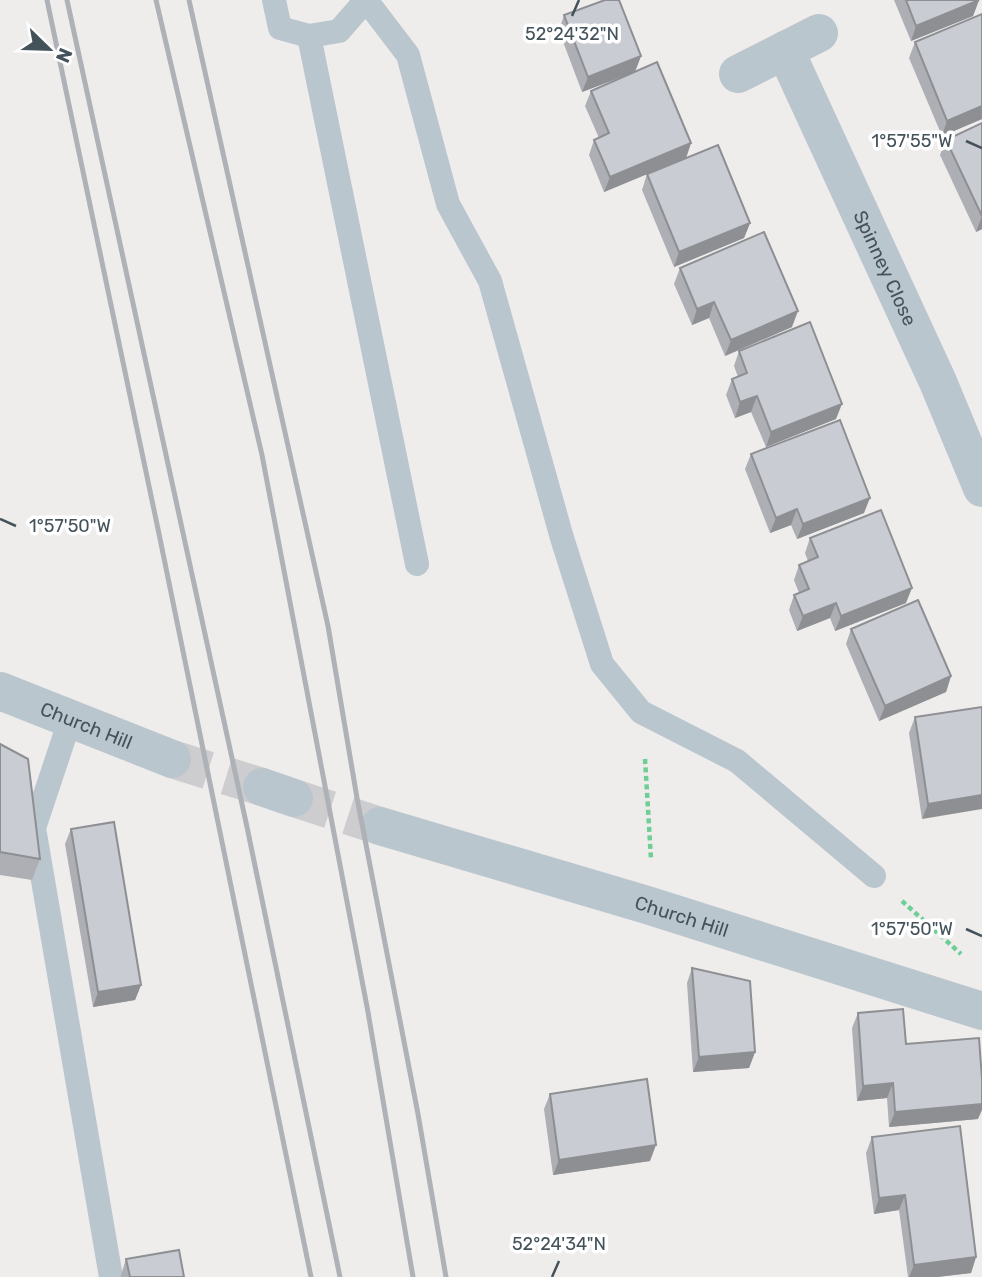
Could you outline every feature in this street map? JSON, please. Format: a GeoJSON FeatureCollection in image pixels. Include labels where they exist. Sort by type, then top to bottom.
{"type":"FeatureCollection","features":[{"type":"Feature","properties":{"kind":"street"},"geometry":{"type":"LineString","coordinates":[[738,74],[819,33]]}},
{"type":"Feature","properties":{"kind":"street","name":"Spinney Close"},"geometry":{"type":"LineString","coordinates":[[785,50],[938,382],[982,488]]}},
{"type":"Feature","properties":{"kind":"street","name":"Church Hill"},"geometry":{"type":"LineString","coordinates":[[0,691],[172,759]]}},
{"type":"Feature","properties":{"kind":"street","name":"Church Hill"},"geometry":{"type":"LineString","coordinates":[[380,826],[647,905],[982,1011]]}},
{"type":"Feature","properties":{"kind":"lane"},"geometry":{"type":"LineString","coordinates":[[274,0],[280,28],[309,36],[339,31],[366,0],[408,55],[448,204],[490,281],[562,538],[602,664],[641,712],[737,761],[874,876]]}},
{"type":"Feature","properties":{"kind":"lane"},"geometry":{"type":"LineString","coordinates":[[309,36],[417,564]]}},
{"type":"Feature","properties":{"kind":"lane"},"geometry":{"type":"LineString","coordinates":[[70,720],[34,828],[111,1277]]}},
{"type":"Feature","properties":{"kind":"path"},"geometry":{"type":"LineString","coordinates":[[641,712],[652,871]]}},
{"type":"Feature","properties":{"kind":"path"},"geometry":{"type":"LineString","coordinates":[[874,876],[962,955]]}},
{"type":"Feature","properties":{"kind":"building"},"geometry":{"type":"Polygon","coordinates":[[[605,0],[619,0],[641,56],[588,77],[564,15],[605,0]]]}},
{"type":"Feature","properties":{"kind":"building"},"geometry":{"type":"Polygon","coordinates":[[[906,0],[979,0],[916,26],[906,0]]]}},
{"type":"Feature","properties":{"kind":"building"},"geometry":{"type":"Polygon","coordinates":[[[982,14],[982,106],[947,121],[915,42],[982,14]]]}},
{"type":"Feature","properties":{"kind":"building"},"geometry":{"type":"Polygon","coordinates":[[[657,62],[691,143],[610,177],[594,140],[609,133],[591,91],[657,62]]]}},
{"type":"Feature","properties":{"kind":"building"},"geometry":{"type":"Polygon","coordinates":[[[982,123],[982,216],[946,140],[982,123]]]}},
{"type":"Feature","properties":{"kind":"building"},"geometry":{"type":"Polygon","coordinates":[[[718,145],[750,223],[679,252],[647,174],[718,145]]]}},
{"type":"Feature","properties":{"kind":"building"},"geometry":{"type":"Polygon","coordinates":[[[764,232],[798,311],[731,340],[714,302],[697,309],[680,268],[764,232]]]}},
{"type":"Feature","properties":{"kind":"building"},"geometry":{"type":"Polygon","coordinates":[[[810,322],[842,404],[771,432],[757,396],[740,402],[732,379],[747,373],[739,351],[810,322]]]}},
{"type":"Feature","properties":{"kind":"building"},"geometry":{"type":"Polygon","coordinates":[[[840,420],[870,498],[803,524],[797,509],[776,518],[751,454],[840,420]]]}},
{"type":"Feature","properties":{"kind":"building"},"geometry":{"type":"Polygon","coordinates":[[[881,510],[912,588],[841,616],[836,603],[803,616],[794,595],[809,589],[799,565],[818,557],[810,538],[881,510]]]}},
{"type":"Feature","properties":{"kind":"building"},"geometry":{"type":"Polygon","coordinates":[[[918,600],[951,676],[885,706],[851,629],[918,600]]]}},
{"type":"Feature","properties":{"kind":"building"},"geometry":{"type":"Polygon","coordinates":[[[982,707],[982,795],[928,804],[915,717],[982,707]]]}},
{"type":"Feature","properties":{"kind":"building"},"geometry":{"type":"Polygon","coordinates":[[[0,744],[28,759],[40,859],[0,852],[0,744]]]}},
{"type":"Feature","properties":{"kind":"building"},"geometry":{"type":"Polygon","coordinates":[[[114,822],[141,985],[98,992],[71,829],[114,822]]]}},
{"type":"Feature","properties":{"kind":"building"},"geometry":{"type":"Polygon","coordinates":[[[692,968],[750,981],[755,1052],[699,1057],[692,968]]]}},
{"type":"Feature","properties":{"kind":"building"},"geometry":{"type":"Polygon","coordinates":[[[903,1009],[906,1044],[979,1038],[982,1104],[895,1112],[893,1083],[863,1086],[858,1013],[903,1009]]]}},
{"type":"Feature","properties":{"kind":"building"},"geometry":{"type":"Polygon","coordinates":[[[647,1079],[656,1145],[559,1160],[550,1094],[647,1079]]]}},
{"type":"Feature","properties":{"kind":"building"},"geometry":{"type":"Polygon","coordinates":[[[960,1126],[976,1257],[914,1265],[905,1195],[879,1198],[872,1137],[960,1126]]]}},
{"type":"Feature","properties":{"kind":"building"},"geometry":{"type":"Polygon","coordinates":[[[179,1250],[184,1277],[130,1277],[126,1259],[179,1250]]]}},
{"type":"Feature","properties":{"kind":"tunnel"},"geometry":{"type":"LineString","coordinates":[[172,759],[262,787]]}},
{"type":"Feature","properties":{"kind":"tunnel"},"geometry":{"type":"LineString","coordinates":[[294,798],[380,826]]}},
{"type":"Feature","properties":{"kind":"railway"},"geometry":{"type":"LineString","coordinates":[[47,0],[311,1277]]}},
{"type":"Feature","properties":{"kind":"railway"},"geometry":{"type":"LineString","coordinates":[[67,0],[247,827],[340,1277]]}},
{"type":"Feature","properties":{"kind":"railway"},"geometry":{"type":"LineString","coordinates":[[156,0],[262,455],[368,1012],[413,1277]]}},
{"type":"Feature","properties":{"kind":"railway"},"geometry":{"type":"LineString","coordinates":[[189,0],[328,626],[357,798],[418,1114],[446,1277]]}}]}
